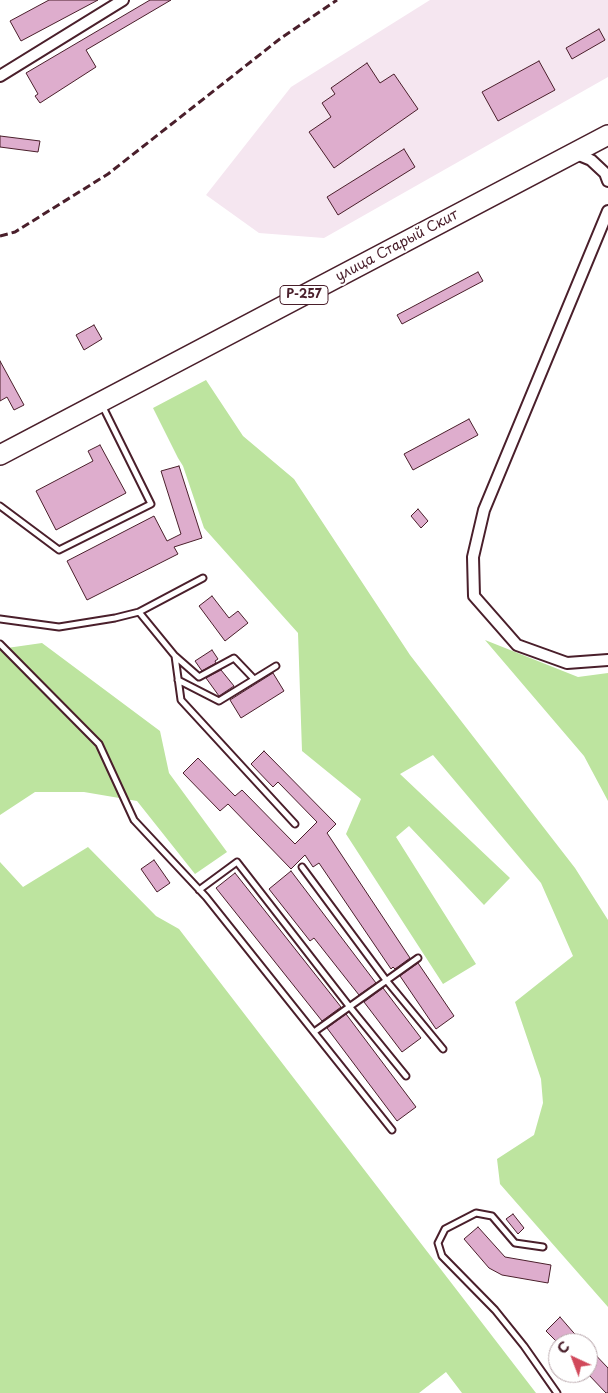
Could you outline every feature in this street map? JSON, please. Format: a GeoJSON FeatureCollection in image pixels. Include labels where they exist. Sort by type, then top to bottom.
{"type":"FeatureCollection","features":[{"type":"Feature","properties":{"kind":"highway","name":"улица Старый Скит"},"geometry":{"type":"LineString","coordinates":[[0,455],[608,135]]}},
{"type":"Feature","properties":{"kind":"street"},"geometry":{"type":"LineString","coordinates":[[0,76],[123,0]]}},
{"type":"Feature","properties":{"kind":"street"},"geometry":{"type":"LineString","coordinates":[[574,153],[591,160],[605,173],[608,181]]}},
{"type":"Feature","properties":{"kind":"street"},"geometry":{"type":"LineString","coordinates":[[608,211],[484,510],[473,557],[473,567],[474,596],[517,645],[567,663],[608,660]]}},
{"type":"Feature","properties":{"kind":"lane"},"geometry":{"type":"LineString","coordinates":[[0,506],[59,550],[151,504],[100,402]]}},
{"type":"Feature","properties":{"kind":"lane"},"geometry":{"type":"LineString","coordinates":[[0,619],[59,627],[115,618],[139,612],[203,578]]}},
{"type":"Feature","properties":{"kind":"lane"},"geometry":{"type":"LineString","coordinates":[[139,612],[175,656],[200,677],[234,658],[254,679]]}},
{"type":"Feature","properties":{"kind":"lane"},"geometry":{"type":"LineString","coordinates":[[0,644],[99,744],[134,820],[199,890],[392,1130]]}},
{"type":"Feature","properties":{"kind":"lane"},"geometry":{"type":"LineString","coordinates":[[175,656],[181,700],[295,824]]}},
{"type":"Feature","properties":{"kind":"lane"},"geometry":{"type":"LineString","coordinates":[[178,680],[219,700],[276,666]]}},
{"type":"Feature","properties":{"kind":"lane"},"geometry":{"type":"LineString","coordinates":[[199,890],[237,862],[406,1076]]}},
{"type":"Feature","properties":{"kind":"lane"},"geometry":{"type":"LineString","coordinates":[[302,867],[386,980],[444,1049]]}},
{"type":"Feature","properties":{"kind":"lane"},"geometry":{"type":"LineString","coordinates":[[314,1032],[418,958]]}},
{"type":"Feature","properties":{"kind":"lane"},"geometry":{"type":"LineString","coordinates":[[543,1247],[515,1243],[492,1216],[476,1213],[446,1229],[438,1243],[442,1256],[495,1310],[524,1346],[557,1393]]}},
{"type":"Feature","properties":{"kind":"shaded area"},"geometry":{"type":"Polygon","coordinates":[[[430,0],[608,0],[608,77],[324,238],[259,233],[206,195],[291,87],[430,0]]]}},
{"type":"Feature","properties":{"kind":"green space"},"geometry":{"type":"Polygon","coordinates":[[[206,380],[243,436],[294,479],[410,655],[575,868],[608,920],[608,1307],[500,1184],[497,1159],[534,1135],[543,1103],[541,1079],[515,1002],[573,956],[541,883],[433,755],[400,774],[510,878],[484,905],[409,826],[396,837],[476,964],[443,984],[346,834],[361,799],[302,751],[298,633],[204,528],[183,466],[153,408],[206,380]]]}},
{"type":"Feature","properties":{"kind":"green space"},"geometry":{"type":"Polygon","coordinates":[[[485,640],[578,677],[608,673],[608,801],[584,756],[485,640]]]}},
{"type":"Feature","properties":{"kind":"green space"},"geometry":{"type":"Polygon","coordinates":[[[42,643],[160,731],[169,773],[227,852],[195,874],[137,801],[84,792],[35,792],[0,815],[0,649],[42,643]]]}},
{"type":"Feature","properties":{"kind":"green space"},"geometry":{"type":"Polygon","coordinates":[[[88,847],[156,916],[179,929],[536,1393],[462,1393],[446,1372],[419,1393],[0,1393],[0,862],[23,887],[88,847]]]}},
{"type":"Feature","properties":{"kind":"building"},"geometry":{"type":"Polygon","coordinates":[[[49,0],[98,0],[21,41],[10,21],[49,0]]]}},
{"type":"Feature","properties":{"kind":"building"},"geometry":{"type":"Polygon","coordinates":[[[150,0],[171,0],[86,50],[96,67],[40,103],[35,96],[38,94],[26,73],[150,0]]]}},
{"type":"Feature","properties":{"kind":"building"},"geometry":{"type":"Polygon","coordinates":[[[599,29],[605,40],[572,59],[566,48],[599,29]]]}},
{"type":"Feature","properties":{"kind":"building"},"geometry":{"type":"Polygon","coordinates":[[[539,61],[555,90],[498,121],[482,92],[539,61]]]}},
{"type":"Feature","properties":{"kind":"building"},"geometry":{"type":"Polygon","coordinates":[[[367,63],[380,83],[394,74],[418,109],[334,168],[309,132],[331,117],[322,103],[335,94],[331,88],[367,63]]]}},
{"type":"Feature","properties":{"kind":"building"},"geometry":{"type":"Polygon","coordinates":[[[0,136],[40,141],[38,152],[0,147],[0,136]]]}},
{"type":"Feature","properties":{"kind":"building"},"geometry":{"type":"Polygon","coordinates":[[[404,149],[415,167],[338,215],[327,197],[404,149]]]}},
{"type":"Feature","properties":{"kind":"building"},"geometry":{"type":"Polygon","coordinates":[[[478,272],[483,281],[402,324],[397,315],[478,272]]]}},
{"type":"Feature","properties":{"kind":"building"},"geometry":{"type":"Polygon","coordinates":[[[94,325],[102,339],[84,350],[76,335],[94,325]]]}},
{"type":"Feature","properties":{"kind":"building"},"geometry":{"type":"Polygon","coordinates":[[[0,361],[24,405],[14,410],[7,397],[0,401],[0,361]]]}},
{"type":"Feature","properties":{"kind":"building"},"geometry":{"type":"Polygon","coordinates":[[[469,419],[478,435],[413,470],[404,454],[469,419]]]}},
{"type":"Feature","properties":{"kind":"building"},"geometry":{"type":"Polygon","coordinates":[[[100,445],[126,493],[56,530],[36,491],[93,461],[88,451],[100,445]]]}},
{"type":"Feature","properties":{"kind":"building"},"geometry":{"type":"Polygon","coordinates":[[[179,466],[202,538],[174,547],[178,554],[87,600],[67,561],[154,516],[167,541],[181,534],[161,471],[179,466]]]}},
{"type":"Feature","properties":{"kind":"building"},"geometry":{"type":"Polygon","coordinates":[[[418,509],[428,521],[421,528],[411,516],[418,509]]]}},
{"type":"Feature","properties":{"kind":"building"},"geometry":{"type":"Polygon","coordinates":[[[212,596],[229,618],[238,611],[248,623],[225,641],[199,606],[212,596]]]}},
{"type":"Feature","properties":{"kind":"building"},"geometry":{"type":"Polygon","coordinates":[[[212,650],[218,659],[215,661],[216,663],[202,671],[195,661],[212,650]]]}},
{"type":"Feature","properties":{"kind":"building"},"geometry":{"type":"Polygon","coordinates":[[[221,670],[234,686],[219,696],[206,678],[221,670]]]}},
{"type":"Feature","properties":{"kind":"building"},"geometry":{"type":"Polygon","coordinates":[[[273,673],[284,691],[241,718],[230,700],[273,673]]]}},
{"type":"Feature","properties":{"kind":"building"},"geometry":{"type":"Polygon","coordinates":[[[264,751],[336,824],[327,833],[410,958],[395,969],[393,967],[391,969],[319,863],[313,867],[305,855],[291,869],[228,804],[220,811],[183,773],[198,758],[235,796],[242,790],[295,844],[317,822],[278,782],[273,787],[251,764],[264,751]]]}},
{"type":"Feature","properties":{"kind":"building"},"geometry":{"type":"Polygon","coordinates":[[[154,860],[170,883],[157,892],[141,869],[154,860]]]}},
{"type":"Feature","properties":{"kind":"building"},"geometry":{"type":"Polygon","coordinates":[[[291,871],[376,983],[359,995],[314,938],[310,941],[269,889],[291,871]]]}},
{"type":"Feature","properties":{"kind":"building"},"geometry":{"type":"Polygon","coordinates":[[[235,873],[341,1007],[322,1021],[216,888],[235,873]]]}},
{"type":"Feature","properties":{"kind":"building"},"geometry":{"type":"Polygon","coordinates":[[[418,963],[454,1016],[436,1029],[400,976],[418,963]]]}},
{"type":"Feature","properties":{"kind":"building"},"geometry":{"type":"Polygon","coordinates":[[[383,988],[421,1038],[402,1052],[364,1002],[383,988]]]}},
{"type":"Feature","properties":{"kind":"building"},"geometry":{"type":"Polygon","coordinates":[[[346,1014],[416,1107],[397,1121],[327,1028],[346,1014]]]}},
{"type":"Feature","properties":{"kind":"building"},"geometry":{"type":"Polygon","coordinates":[[[513,1214],[524,1228],[518,1234],[506,1219],[513,1214]]]}},
{"type":"Feature","properties":{"kind":"building"},"geometry":{"type":"Polygon","coordinates":[[[478,1227],[505,1257],[551,1265],[548,1283],[502,1275],[489,1268],[464,1239],[478,1227]]]}},
{"type":"Feature","properties":{"kind":"building"},"geometry":{"type":"Polygon","coordinates":[[[560,1317],[574,1333],[548,1333],[546,1331],[560,1317]]]}},
{"type":"Feature","properties":{"kind":"building"},"geometry":{"type":"Polygon","coordinates":[[[598,1358],[608,1368],[608,1393],[597,1383],[598,1358]]]}},
{"type":"Feature","properties":{"kind":"railway"},"geometry":{"type":"LineString","coordinates":[[0,236],[15,232],[108,174],[281,38],[337,0]]}}]}
